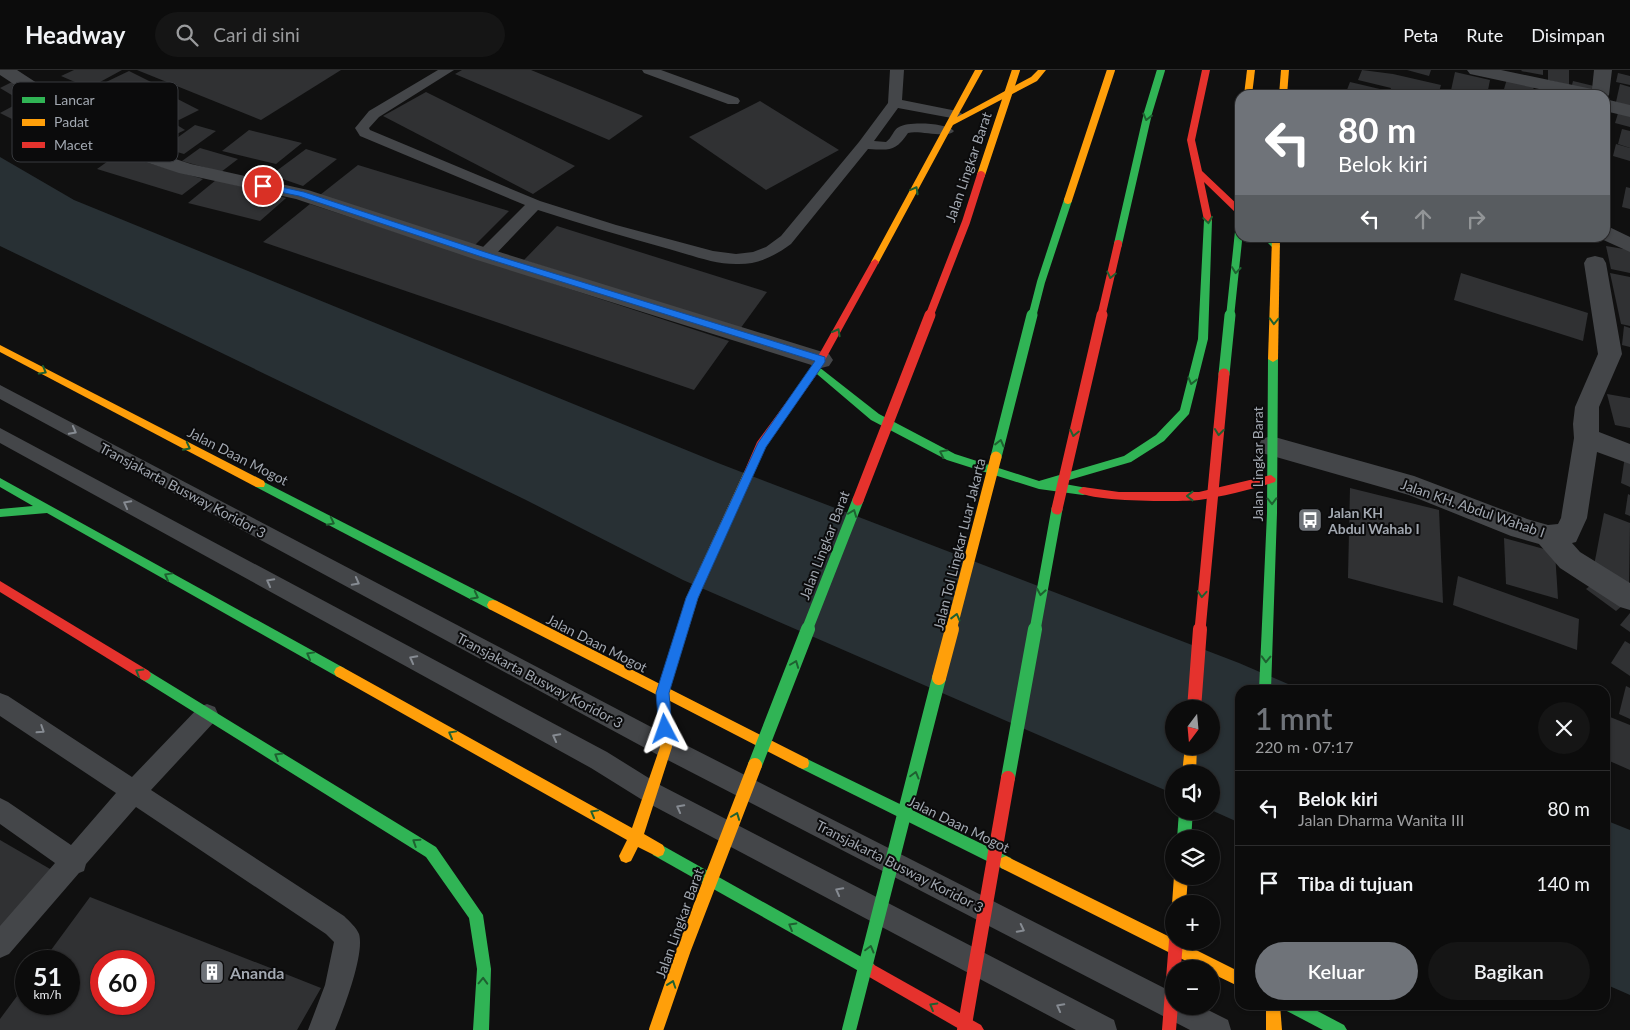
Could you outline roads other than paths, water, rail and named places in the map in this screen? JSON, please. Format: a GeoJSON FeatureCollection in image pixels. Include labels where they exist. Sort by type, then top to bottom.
{"type":"FeatureCollection","features":[{"type":"Feature","properties":{"kind":"main road","name":"Jalan Lingkar Barat"},"geometry":{"type":"LineString","coordinates":[[626,856],[636,837],[652,793],[666,746],[663,693],[692,598],[761,445],[819,364],[952,123],[979,70]]}},
{"type":"Feature","properties":{"kind":"main road","name":"Jalan Lingkar Barat"},"geometry":{"type":"LineString","coordinates":[[656,1030],[684,949],[966,222],[1016,70]]}},
{"type":"Feature","properties":{"kind":"main road"},"geometry":{"type":"LineString","coordinates":[[952,123],[1019,88],[1034,79],[1042,70]]}},
{"type":"Feature","properties":{"kind":"main road","name":"Jalan Tol Lingkar Luar Jakarta"},"geometry":{"type":"LineString","coordinates":[[849,1030],[1041,282],[1111,70]]}},
{"type":"Feature","properties":{"kind":"main road"},"geometry":{"type":"LineString","coordinates":[[964,1030],[1051,535],[1148,113],[1161,70]]}},
{"type":"Feature","properties":{"kind":"main road"},"geometry":{"type":"LineString","coordinates":[[1039,485],[1127,459],[1160,438],[1185,411],[1203,339],[1209,223],[1191,140],[1206,70]]}},
{"type":"Feature","properties":{"kind":"main road"},"geometry":{"type":"LineString","coordinates":[[1249,90],[1251,70]]}},
{"type":"Feature","properties":{"kind":"main road"},"geometry":{"type":"LineString","coordinates":[[1283,90],[1285,70]]}},
{"type":"Feature","properties":{"kind":"main road"},"geometry":{"type":"LineString","coordinates":[[1198,172],[1235,207]]}},
{"type":"Feature","properties":{"kind":"main road"},"geometry":{"type":"LineString","coordinates":[[1195,700],[1204,574],[1238,242]]}},
{"type":"Feature","properties":{"kind":"main road","name":"Jalan Lingkar Barat"},"geometry":{"type":"LineString","coordinates":[[1265,685],[1272,513],[1271,446],[1276,242]]}},
{"type":"Feature","properties":{"kind":"main road","name":"Jalan Daan Mogot"},"geometry":{"type":"LineString","coordinates":[[0,348],[663,693],[1235,978]]}},
{"type":"Feature","properties":{"kind":"main road"},"geometry":{"type":"LineString","coordinates":[[819,364],[875,417],[951,457],[1039,485],[1119,496],[1199,496],[1271,479]]}},
{"type":"Feature","properties":{"kind":"main road"},"geometry":{"type":"LineString","coordinates":[[0,482],[636,837],[976,1030]]}},
{"type":"Feature","properties":{"kind":"main road"},"geometry":{"type":"LineString","coordinates":[[0,513],[46,509]]}},
{"type":"Feature","properties":{"kind":"main road"},"geometry":{"type":"LineString","coordinates":[[0,586],[431,852],[476,915],[484,969],[481,1030]]}},
{"type":"Feature","properties":{"kind":"main road"},"geometry":{"type":"LineString","coordinates":[[1169,1030],[1175,950]]}},
{"type":"Feature","properties":{"kind":"main road"},"geometry":{"type":"LineString","coordinates":[[1273,1010],[1274,1030]]}},
{"type":"Feature","properties":{"kind":"main road"},"geometry":{"type":"LineString","coordinates":[[1300,1010],[1339,1030]]}},
{"type":"Feature","properties":{"kind":"street"},"geometry":{"type":"LineString","coordinates":[[5,70],[23,82]]}},
{"type":"Feature","properties":{"kind":"street"},"geometry":{"type":"LineString","coordinates":[[1476,70],[1569,90]]}},
{"type":"Feature","properties":{"kind":"street"},"geometry":{"type":"LineString","coordinates":[[1601,90],[1603,70]]}},
{"type":"Feature","properties":{"kind":"street"},"geometry":{"type":"LineString","coordinates":[[1610,106],[1630,111]]}},
{"type":"Feature","properties":{"kind":"street"},"geometry":{"type":"LineString","coordinates":[[165,162],[186,169],[301,194],[819,364]]}},
{"type":"Feature","properties":{"kind":"street"},"geometry":{"type":"LineString","coordinates":[[1610,236],[1630,245]]}},
{"type":"Feature","properties":{"kind":"street"},"geometry":{"type":"LineString","coordinates":[[1595,263],[1610,354],[1587,407],[1586,438],[1630,454]]}},
{"type":"Feature","properties":{"kind":"street","name":"Jalan KH. Abdul Wahab I"},"geometry":{"type":"LineString","coordinates":[[1271,446],[1414,486],[1521,528],[1548,536],[1566,534],[1574,518],[1586,438]]}},
{"type":"Feature","properties":{"kind":"street"},"geometry":{"type":"LineString","coordinates":[[1548,536],[1570,560],[1630,598]]}},
{"type":"Feature","properties":{"kind":"lane"},"geometry":{"type":"LineString","coordinates":[[447,70],[374,114],[362,128],[365,133],[535,204],[611,228],[713,256],[736,259],[755,257],[772,251],[786,240],[864,145],[895,103],[897,70]]}},
{"type":"Feature","properties":{"kind":"lane"},"geometry":{"type":"LineString","coordinates":[[649,70],[733,101]]}},
{"type":"Feature","properties":{"kind":"lane"},"geometry":{"type":"LineString","coordinates":[[895,103],[952,123]]}},
{"type":"Feature","properties":{"kind":"lane"},"geometry":{"type":"LineString","coordinates":[[864,145],[888,146],[894,143],[903,130],[917,126],[952,123]]}},
{"type":"Feature","properties":{"kind":"lane"},"geometry":{"type":"LineString","coordinates":[[485,255],[535,204]]}},
{"type":"Feature","properties":{"kind":"lane","name":"Transjakarta Busway Koridor 3"},"geometry":{"type":"LineString","coordinates":[[0,391],[666,746],[1218,1030]]}},
{"type":"Feature","properties":{"kind":"lane"},"geometry":{"type":"LineString","coordinates":[[0,435],[599,760],[652,793],[1104,1030]]}},
{"type":"Feature","properties":{"kind":"lane"},"geometry":{"type":"LineString","coordinates":[[0,703],[335,926],[346,937],[344,966],[321,1030]]}},
{"type":"Feature","properties":{"kind":"lane"},"geometry":{"type":"LineString","coordinates":[[0,945],[134,791],[207,714]]}},
{"type":"Feature","properties":{"kind":"lane"},"geometry":{"type":"LineString","coordinates":[[0,810],[74,862]]}},
{"type":"Feature","properties":{"kind":"place","name":"Jalan KH Abdul Wahab I"},"geometry":{"type":"Point","coordinates":[1310,520]}},
{"type":"Feature","properties":{"kind":"place","name":"Ananda"},"geometry":{"type":"Point","coordinates":[212,972]}}]}
